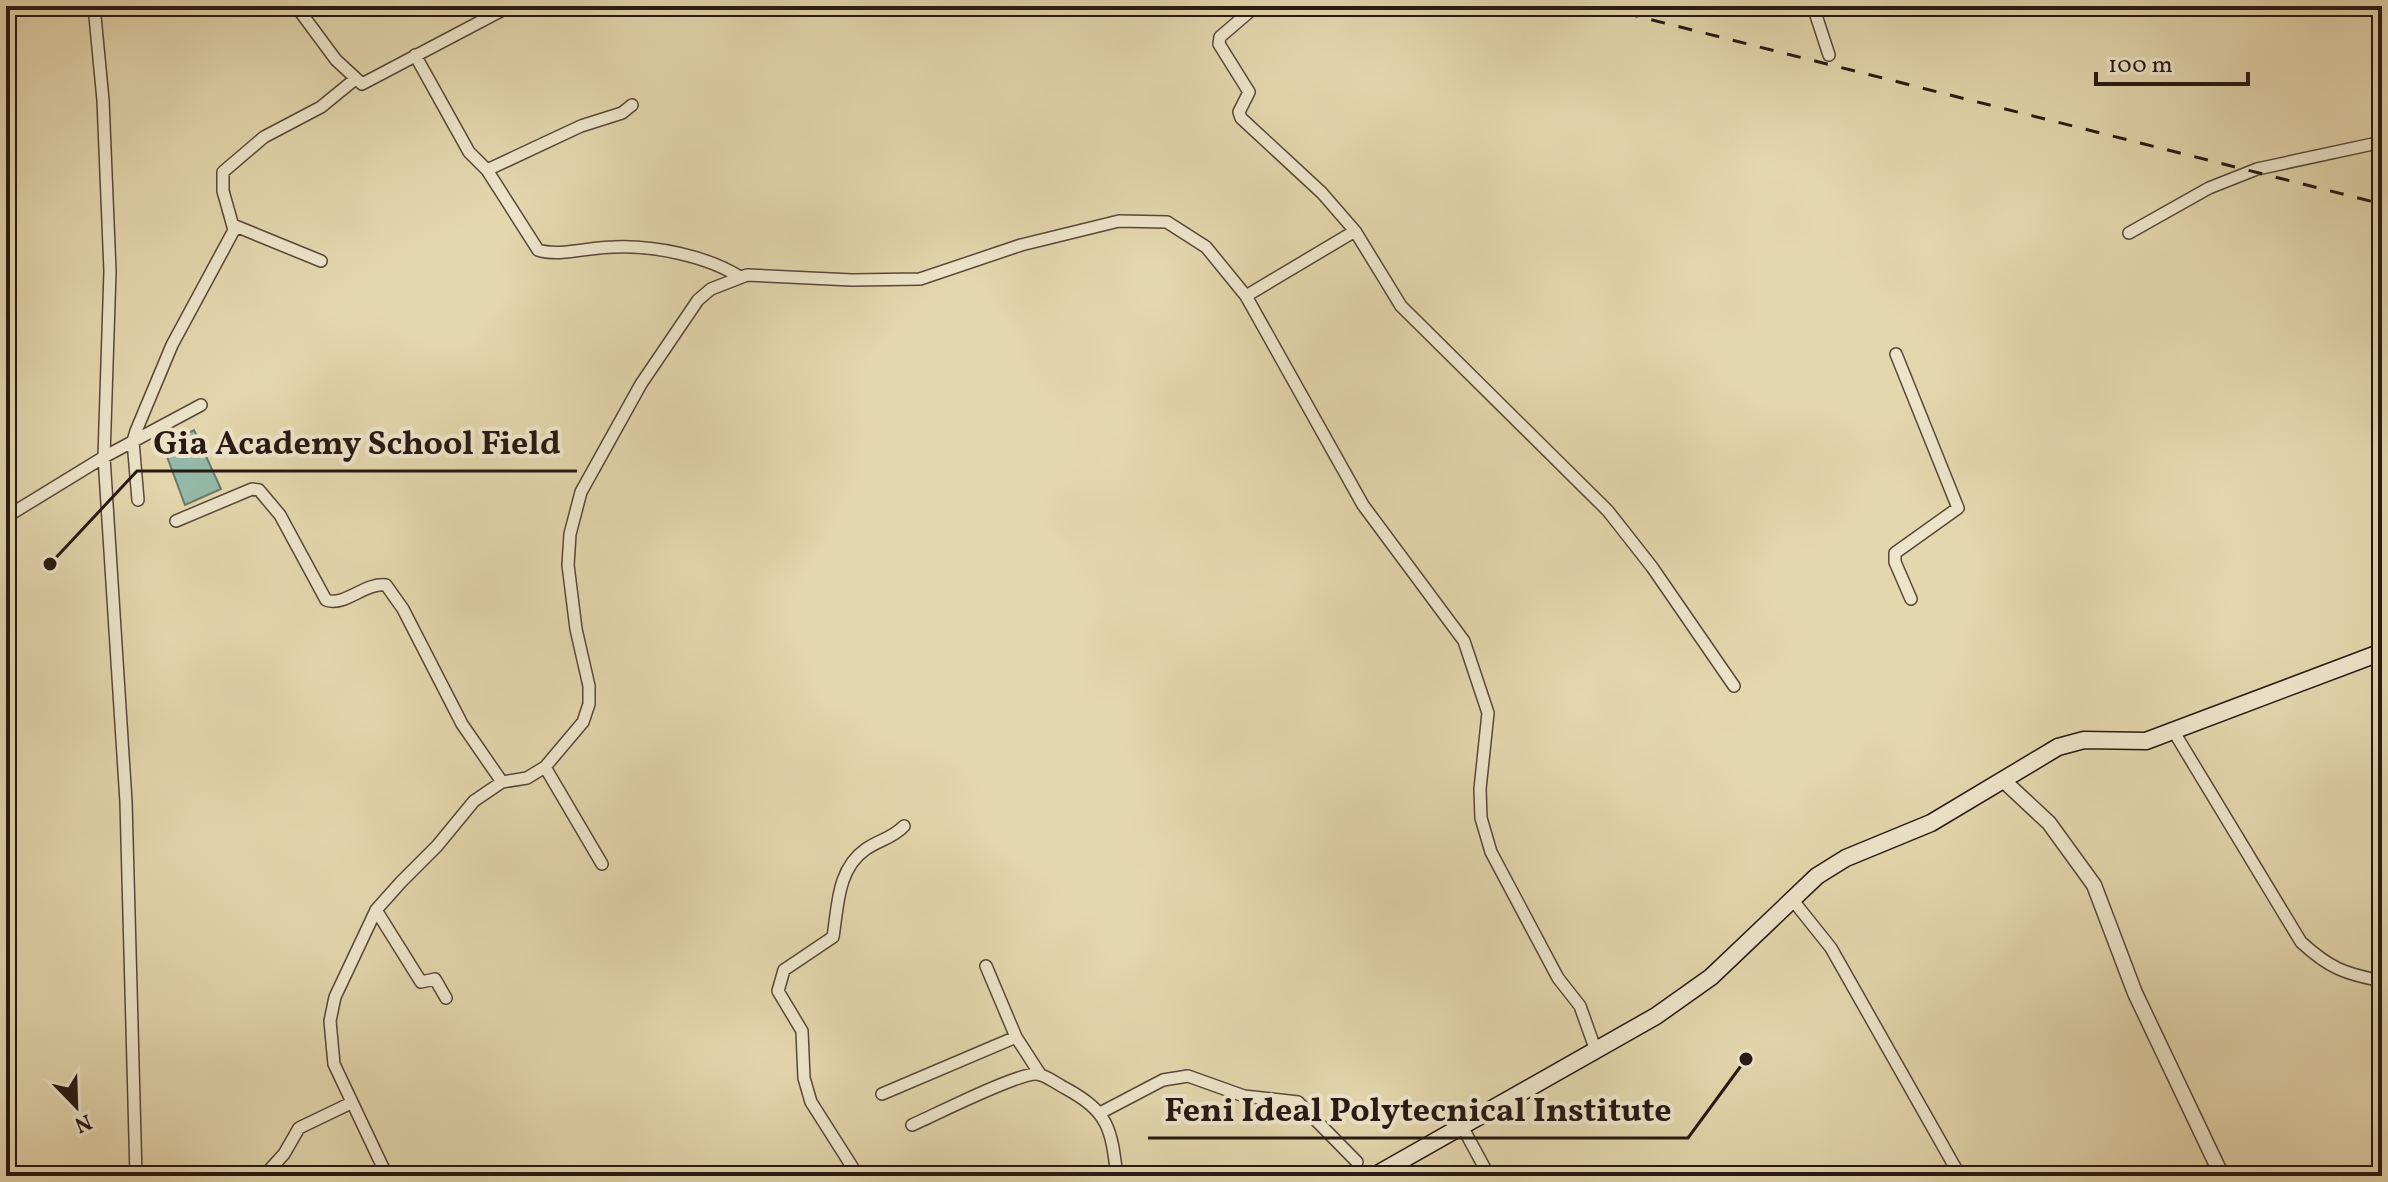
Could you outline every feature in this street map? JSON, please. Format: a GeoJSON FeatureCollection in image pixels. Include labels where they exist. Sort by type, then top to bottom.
{"type":"FeatureCollection","features":[{"type":"Feature","properties":{"kind":"main road"},"geometry":{"type":"LineString","coordinates":[[1374,1176],[1596,1051],[1711,977],[1791,898],[1846,858],[1931,823],[2071,742],[2146,741],[2261,695],[2382,652]]}},
{"type":"Feature","properties":{"kind":"street"},"geometry":{"type":"LineString","coordinates":[[94,6],[103,100],[110,271],[104,457],[126,802],[136,1176]]}},
{"type":"Feature","properties":{"kind":"street"},"geometry":{"type":"LineString","coordinates":[[296,6],[354,80],[366,83],[510,6]]}},
{"type":"Feature","properties":{"kind":"street"},"geometry":{"type":"LineString","coordinates":[[1256,6],[1220,37],[1219,44],[1249,92],[1239,112],[1241,118],[1322,193],[1355,231],[1401,306],[1608,511],[1652,567],[1734,686]]}},
{"type":"Feature","properties":{"kind":"street"},"geometry":{"type":"LineString","coordinates":[[1813,6],[1829,55]]}},
{"type":"Feature","properties":{"kind":"street"},"geometry":{"type":"LineString","coordinates":[[415,55],[469,152],[487,170],[542,252],[617,246],[722,265],[740,277]]}},
{"type":"Feature","properties":{"kind":"street"},"geometry":{"type":"LineString","coordinates":[[138,500],[133,441],[172,345],[228,244],[233,225],[223,191],[223,172],[264,137],[321,107],[354,80]]}},
{"type":"Feature","properties":{"kind":"street"},"geometry":{"type":"LineString","coordinates":[[487,170],[581,126],[622,113],[632,105]]}},
{"type":"Feature","properties":{"kind":"street"},"geometry":{"type":"LineString","coordinates":[[2129,233],[2209,188],[2257,169],[2382,142]]}},
{"type":"Feature","properties":{"kind":"street"},"geometry":{"type":"LineString","coordinates":[[387,1176],[334,1064],[330,1021],[345,972],[376,910],[474,801],[502,782],[527,778],[545,767],[583,722],[589,704],[568,565],[570,534],[581,492],[641,384],[698,300],[711,289],[740,277],[920,279],[1021,245],[1119,221],[1167,222],[1206,247],[1246,296],[1363,505],[1464,641],[1488,713],[1480,789],[1481,818],[1491,852],[1558,978],[1580,1006],[1596,1051]]}},
{"type":"Feature","properties":{"kind":"street"},"geometry":{"type":"LineString","coordinates":[[233,225],[321,261]]}},
{"type":"Feature","properties":{"kind":"street"},"geometry":{"type":"LineString","coordinates":[[1246,296],[1355,231]]}},
{"type":"Feature","properties":{"kind":"street"},"geometry":{"type":"LineString","coordinates":[[1896,354],[1958,508],[1895,553],[1911,599]]}},
{"type":"Feature","properties":{"kind":"street"},"geometry":{"type":"LineString","coordinates":[[6,517],[104,457],[201,405]]}},
{"type":"Feature","properties":{"kind":"street"},"geometry":{"type":"LineString","coordinates":[[176,521],[225,499],[259,490],[280,515],[326,600],[336,602],[361,590],[386,585],[403,609],[462,724],[502,782]]}},
{"type":"Feature","properties":{"kind":"street"},"geometry":{"type":"LineString","coordinates":[[2174,732],[2301,942],[2320,960],[2345,974],[2382,981]]}},
{"type":"Feature","properties":{"kind":"street"},"geometry":{"type":"LineString","coordinates":[[545,767],[602,864]]}},
{"type":"Feature","properties":{"kind":"street"},"geometry":{"type":"LineString","coordinates":[[2004,781],[2049,823],[2094,885],[2135,993],[2222,1176]]}},
{"type":"Feature","properties":{"kind":"street"},"geometry":{"type":"LineString","coordinates":[[858,1176],[811,1102],[804,1078],[802,1031],[778,991],[784,970],[833,937],[833,919],[848,868],[861,852],[896,835],[904,826]]}},
{"type":"Feature","properties":{"kind":"street"},"geometry":{"type":"LineString","coordinates":[[1791,898],[1831,948],[1960,1176]]}},
{"type":"Feature","properties":{"kind":"street"},"geometry":{"type":"LineString","coordinates":[[376,910],[421,982],[435,979],[446,998]]}},
{"type":"Feature","properties":{"kind":"street"},"geometry":{"type":"LineString","coordinates":[[986,966],[1016,1037],[1040,1074],[1078,1095],[1100,1113],[1112,1130],[1117,1176]]}},
{"type":"Feature","properties":{"kind":"street"},"geometry":{"type":"LineString","coordinates":[[882,1094],[1016,1037]]}},
{"type":"Feature","properties":{"kind":"street"},"geometry":{"type":"LineString","coordinates":[[912,1125],[1020,1078],[1040,1074]]}},
{"type":"Feature","properties":{"kind":"street"},"geometry":{"type":"LineString","coordinates":[[1100,1113],[1163,1080],[1188,1076],[1244,1096],[1298,1102],[1357,1162]]}},
{"type":"Feature","properties":{"kind":"street"},"geometry":{"type":"LineString","coordinates":[[264,1176],[284,1154],[299,1128],[351,1103]]}},
{"type":"Feature","properties":{"kind":"street"},"geometry":{"type":"LineString","coordinates":[[1463,1128],[1489,1176]]}},
{"type":"Feature","properties":{"kind":"shaded area"},"geometry":{"type":"Polygon","coordinates":[[[194,430],[221,489],[185,505],[163,446],[194,430]]]}},
{"type":"Feature","properties":{"kind":"railway"},"geometry":{"type":"LineString","coordinates":[[1597,6],[2382,204]]}},
{"type":"Feature","properties":{"kind":"place","name":"Gia Academy School Field"},"geometry":{"type":"Point","coordinates":[50,564]}},
{"type":"Feature","properties":{"kind":"place","name":"Feni Ideal Polytecnical Institute"},"geometry":{"type":"Point","coordinates":[1746,1059]}}]}
